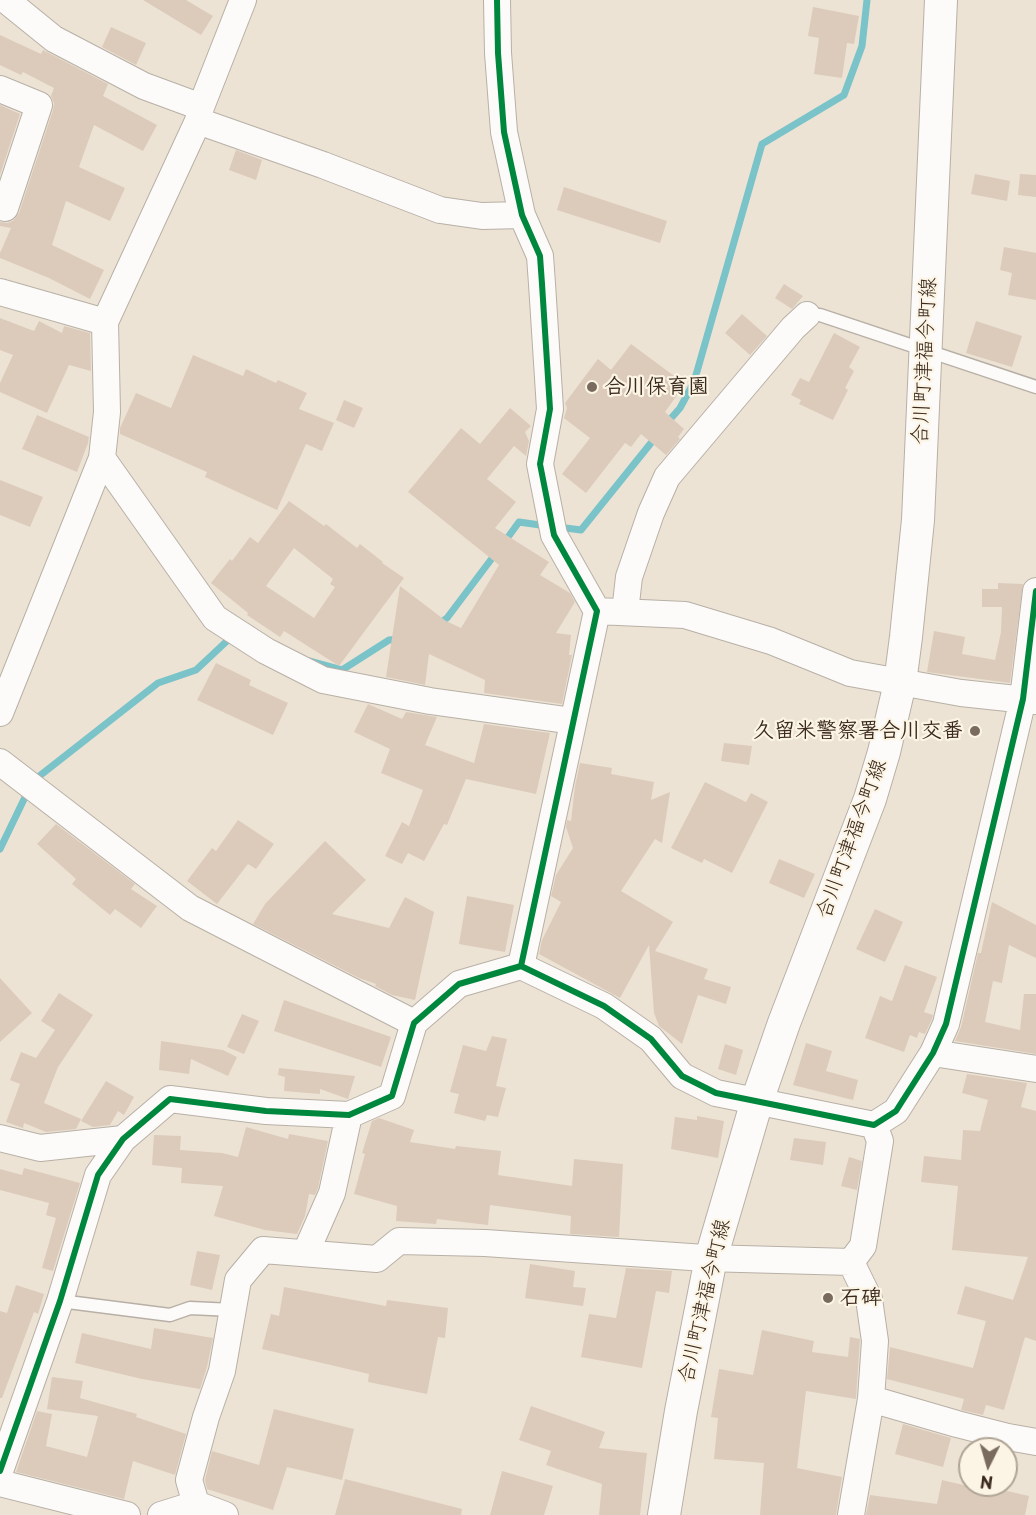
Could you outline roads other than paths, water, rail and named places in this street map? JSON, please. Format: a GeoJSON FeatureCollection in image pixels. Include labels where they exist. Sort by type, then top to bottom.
{"type":"FeatureCollection","features":[{"type":"Feature","properties":{"kind":"street"},"geometry":{"type":"LineString","coordinates":[[6,0],[54,39],[199,114],[440,210],[483,216],[522,215]]}},
{"type":"Feature","properties":{"kind":"street"},"geometry":{"type":"LineString","coordinates":[[0,713],[102,458],[107,412],[105,322],[199,114],[243,0]]}},
{"type":"Feature","properties":{"kind":"street"},"geometry":{"type":"LineString","coordinates":[[497,0],[504,132],[522,215],[540,256],[550,409],[540,465],[554,535],[597,611],[520,966]]}},
{"type":"Feature","properties":{"kind":"street","name":"合川町津福今町線"},"geometry":{"type":"LineString","coordinates":[[664,1515],[681,1411],[711,1258],[757,1101],[807,960],[870,799],[884,752],[900,682],[918,520],[942,0]]}},
{"type":"Feature","properties":{"kind":"street"},"geometry":{"type":"LineString","coordinates":[[0,89],[39,105],[5,208],[0,206]]}},
{"type":"Feature","properties":{"kind":"street"},"geometry":{"type":"LineString","coordinates":[[0,292],[105,322]]}},
{"type":"Feature","properties":{"kind":"street"},"geometry":{"type":"LineString","coordinates":[[625,612],[629,577],[651,513],[667,477],[793,328],[807,315]]}},
{"type":"Feature","properties":{"kind":"street"},"geometry":{"type":"LineString","coordinates":[[102,458],[215,618],[266,651],[323,680],[430,701],[573,721]]}},
{"type":"Feature","properties":{"kind":"street"},"geometry":{"type":"LineString","coordinates":[[0,1471],[60,1301],[98,1175],[123,1139],[170,1099],[266,1111],[349,1115],[392,1096],[414,1023],[459,984],[520,966],[604,1006],[651,1039],[682,1076],[716,1094],[874,1125],[896,1111],[933,1053],[946,1024],[1030,700],[1036,591]]}},
{"type":"Feature","properties":{"kind":"street"},"geometry":{"type":"LineString","coordinates":[[597,611],[686,615],[771,641],[850,674],[961,693],[1030,700]]}},
{"type":"Feature","properties":{"kind":"street"},"geometry":{"type":"LineString","coordinates":[[0,762],[189,908],[414,1023]]}},
{"type":"Feature","properties":{"kind":"street"},"geometry":{"type":"LineString","coordinates":[[933,1053],[1036,1069]]}},
{"type":"Feature","properties":{"kind":"street"},"geometry":{"type":"LineString","coordinates":[[306,1252],[332,1193],[349,1115]]}},
{"type":"Feature","properties":{"kind":"street"},"geometry":{"type":"LineString","coordinates":[[851,1262],[863,1246],[880,1141],[874,1125]]}},
{"type":"Feature","properties":{"kind":"street"},"geometry":{"type":"LineString","coordinates":[[0,1138],[40,1148],[123,1139]]}},
{"type":"Feature","properties":{"kind":"street"},"geometry":{"type":"LineString","coordinates":[[196,1504],[189,1480],[206,1417],[222,1371],[238,1280],[263,1250],[377,1259],[399,1242],[485,1243],[711,1258],[851,1262]]}},
{"type":"Feature","properties":{"kind":"street"},"geometry":{"type":"LineString","coordinates":[[851,1262],[869,1299],[875,1341],[871,1399],[851,1515]]}},
{"type":"Feature","properties":{"kind":"street"},"geometry":{"type":"LineString","coordinates":[[871,1399],[957,1424],[1036,1442]]}},
{"type":"Feature","properties":{"kind":"street"},"geometry":{"type":"LineString","coordinates":[[0,1483],[128,1515]]}},
{"type":"Feature","properties":{"kind":"street"},"geometry":{"type":"LineString","coordinates":[[161,1515],[196,1504],[225,1515]]}},
{"type":"Feature","properties":{"kind":"lane"},"geometry":{"type":"LineString","coordinates":[[807,315],[820,315],[1036,387]]}},
{"type":"Feature","properties":{"kind":"lane"},"geometry":{"type":"LineString","coordinates":[[60,1301],[170,1315],[190,1308],[233,1310]]}},
{"type":"Feature","properties":{"kind":"waterway"},"geometry":{"type":"LineString","coordinates":[[666,424],[680,408],[694,382],[762,144],[844,95],[862,46],[867,0]]}},
{"type":"Feature","properties":{"kind":"waterway"},"geometry":{"type":"LineString","coordinates":[[558,527],[581,530],[655,438]]}},
{"type":"Feature","properties":{"kind":"waterway"},"geometry":{"type":"LineString","coordinates":[[503,544],[519,522],[547,526]]}},
{"type":"Feature","properties":{"kind":"waterway"},"geometry":{"type":"LineString","coordinates":[[437,625],[447,618],[496,553]]}},
{"type":"Feature","properties":{"kind":"waterway"},"geometry":{"type":"LineString","coordinates":[[309,661],[342,670],[389,640],[400,639]]}},
{"type":"Feature","properties":{"kind":"waterway"},"geometry":{"type":"LineString","coordinates":[[33,781],[158,683],[196,670],[228,640],[235,642]]}},
{"type":"Feature","properties":{"kind":"waterway"},"geometry":{"type":"LineString","coordinates":[[0,849],[28,791]]}},
{"type":"Feature","properties":{"kind":"place","name":"合川保育園"},"geometry":{"type":"Point","coordinates":[592,387]}},
{"type":"Feature","properties":{"kind":"place","name":"久留米警察署合川交番"},"geometry":{"type":"Point","coordinates":[975,731]}},
{"type":"Feature","properties":{"kind":"place","name":"石碑"},"geometry":{"type":"Point","coordinates":[828,1298]}}]}
